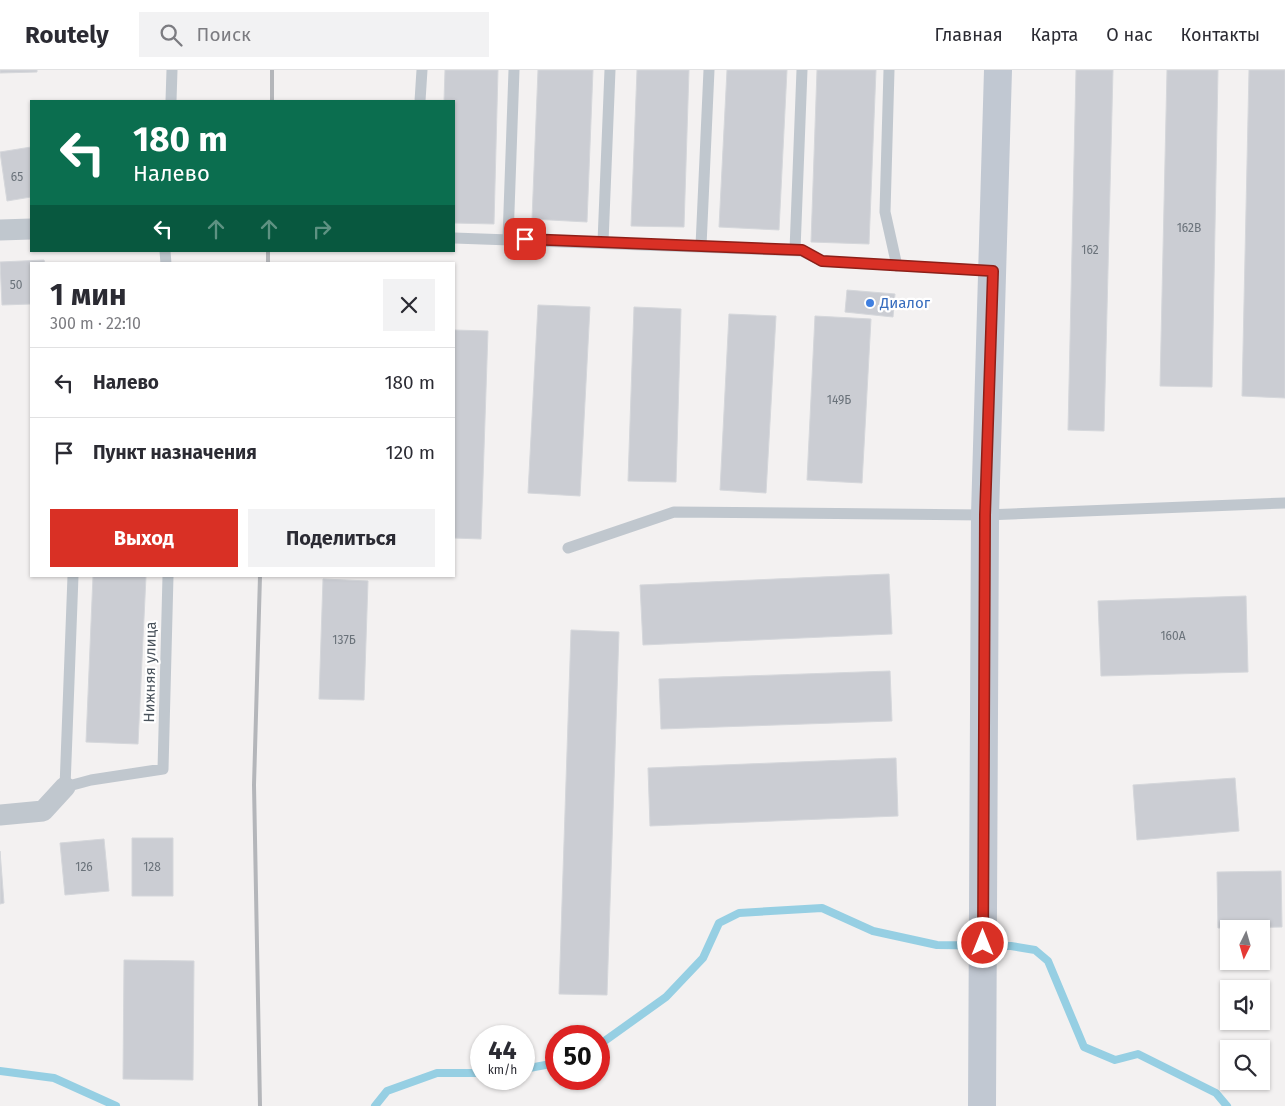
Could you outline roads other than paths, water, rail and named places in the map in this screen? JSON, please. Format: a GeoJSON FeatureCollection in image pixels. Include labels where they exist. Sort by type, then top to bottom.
{"type":"FeatureCollection","features":[{"type":"Feature","properties":{"kind":"main road"},"geometry":{"type":"LineString","coordinates":[[982,1106],[985,515],[998,70]]}},
{"type":"Feature","properties":{"kind":"street"},"geometry":{"type":"LineString","coordinates":[[0,230],[30,229]]}},
{"type":"Feature","properties":{"kind":"street"},"geometry":{"type":"LineString","coordinates":[[0,815],[43,811],[65,787]]}},
{"type":"Feature","properties":{"kind":"lane"},"geometry":{"type":"LineString","coordinates":[[171,100],[172,70]]}},
{"type":"Feature","properties":{"kind":"lane"},"geometry":{"type":"LineString","coordinates":[[420,100],[422,70]]}},
{"type":"Feature","properties":{"kind":"lane"},"geometry":{"type":"LineString","coordinates":[[508,239],[514,70]]}},
{"type":"Feature","properties":{"kind":"lane"},"geometry":{"type":"LineString","coordinates":[[603,242],[610,70]]}},
{"type":"Feature","properties":{"kind":"lane"},"geometry":{"type":"LineString","coordinates":[[701,246],[709,70]]}},
{"type":"Feature","properties":{"kind":"lane"},"geometry":{"type":"LineString","coordinates":[[795,250],[802,70]]}},
{"type":"Feature","properties":{"kind":"lane"},"geometry":{"type":"LineString","coordinates":[[889,70],[885,212],[897,266]]}},
{"type":"Feature","properties":{"kind":"lane"},"geometry":{"type":"LineString","coordinates":[[455,238],[802,250],[822,261],[993,271]]}},
{"type":"Feature","properties":{"kind":"lane"},"geometry":{"type":"LineString","coordinates":[[568,548],[674,512],[985,515],[1285,503]]}},
{"type":"Feature","properties":{"kind":"lane"},"geometry":{"type":"LineString","coordinates":[[65,787],[73,577]]}},
{"type":"Feature","properties":{"kind":"lane","name":"Нижняя улица"},"geometry":{"type":"LineString","coordinates":[[65,787],[92,780],[163,768],[168,577]]}},
{"type":"Feature","properties":{"kind":"waterway"},"geometry":{"type":"LineString","coordinates":[[610,1037],[666,997],[703,958],[719,923],[739,913],[822,908],[873,931],[937,945],[1011,946],[1035,950],[1048,961],[1084,1047],[1115,1060],[1138,1054],[1216,1093],[1227,1106]]}},
{"type":"Feature","properties":{"kind":"waterway"},"geometry":{"type":"LineString","coordinates":[[535,1067],[545,1065]]}},
{"type":"Feature","properties":{"kind":"waterway"},"geometry":{"type":"LineString","coordinates":[[0,1071],[54,1078],[116,1106]]}},
{"type":"Feature","properties":{"kind":"waterway"},"geometry":{"type":"LineString","coordinates":[[375,1106],[387,1091],[437,1073],[470,1073]]}},
{"type":"Feature","properties":{"kind":"railway"},"geometry":{"type":"LineString","coordinates":[[272,70],[272,100]]}},
{"type":"Feature","properties":{"kind":"railway"},"geometry":{"type":"LineString","coordinates":[[268,252],[268,262]]}},
{"type":"Feature","properties":{"kind":"railway"},"geometry":{"type":"LineString","coordinates":[[260,577],[254,785],[260,1106]]}},
{"type":"Feature","properties":{"kind":"place","name":"Диалог"},"geometry":{"type":"Point","coordinates":[870,303]}}]}
